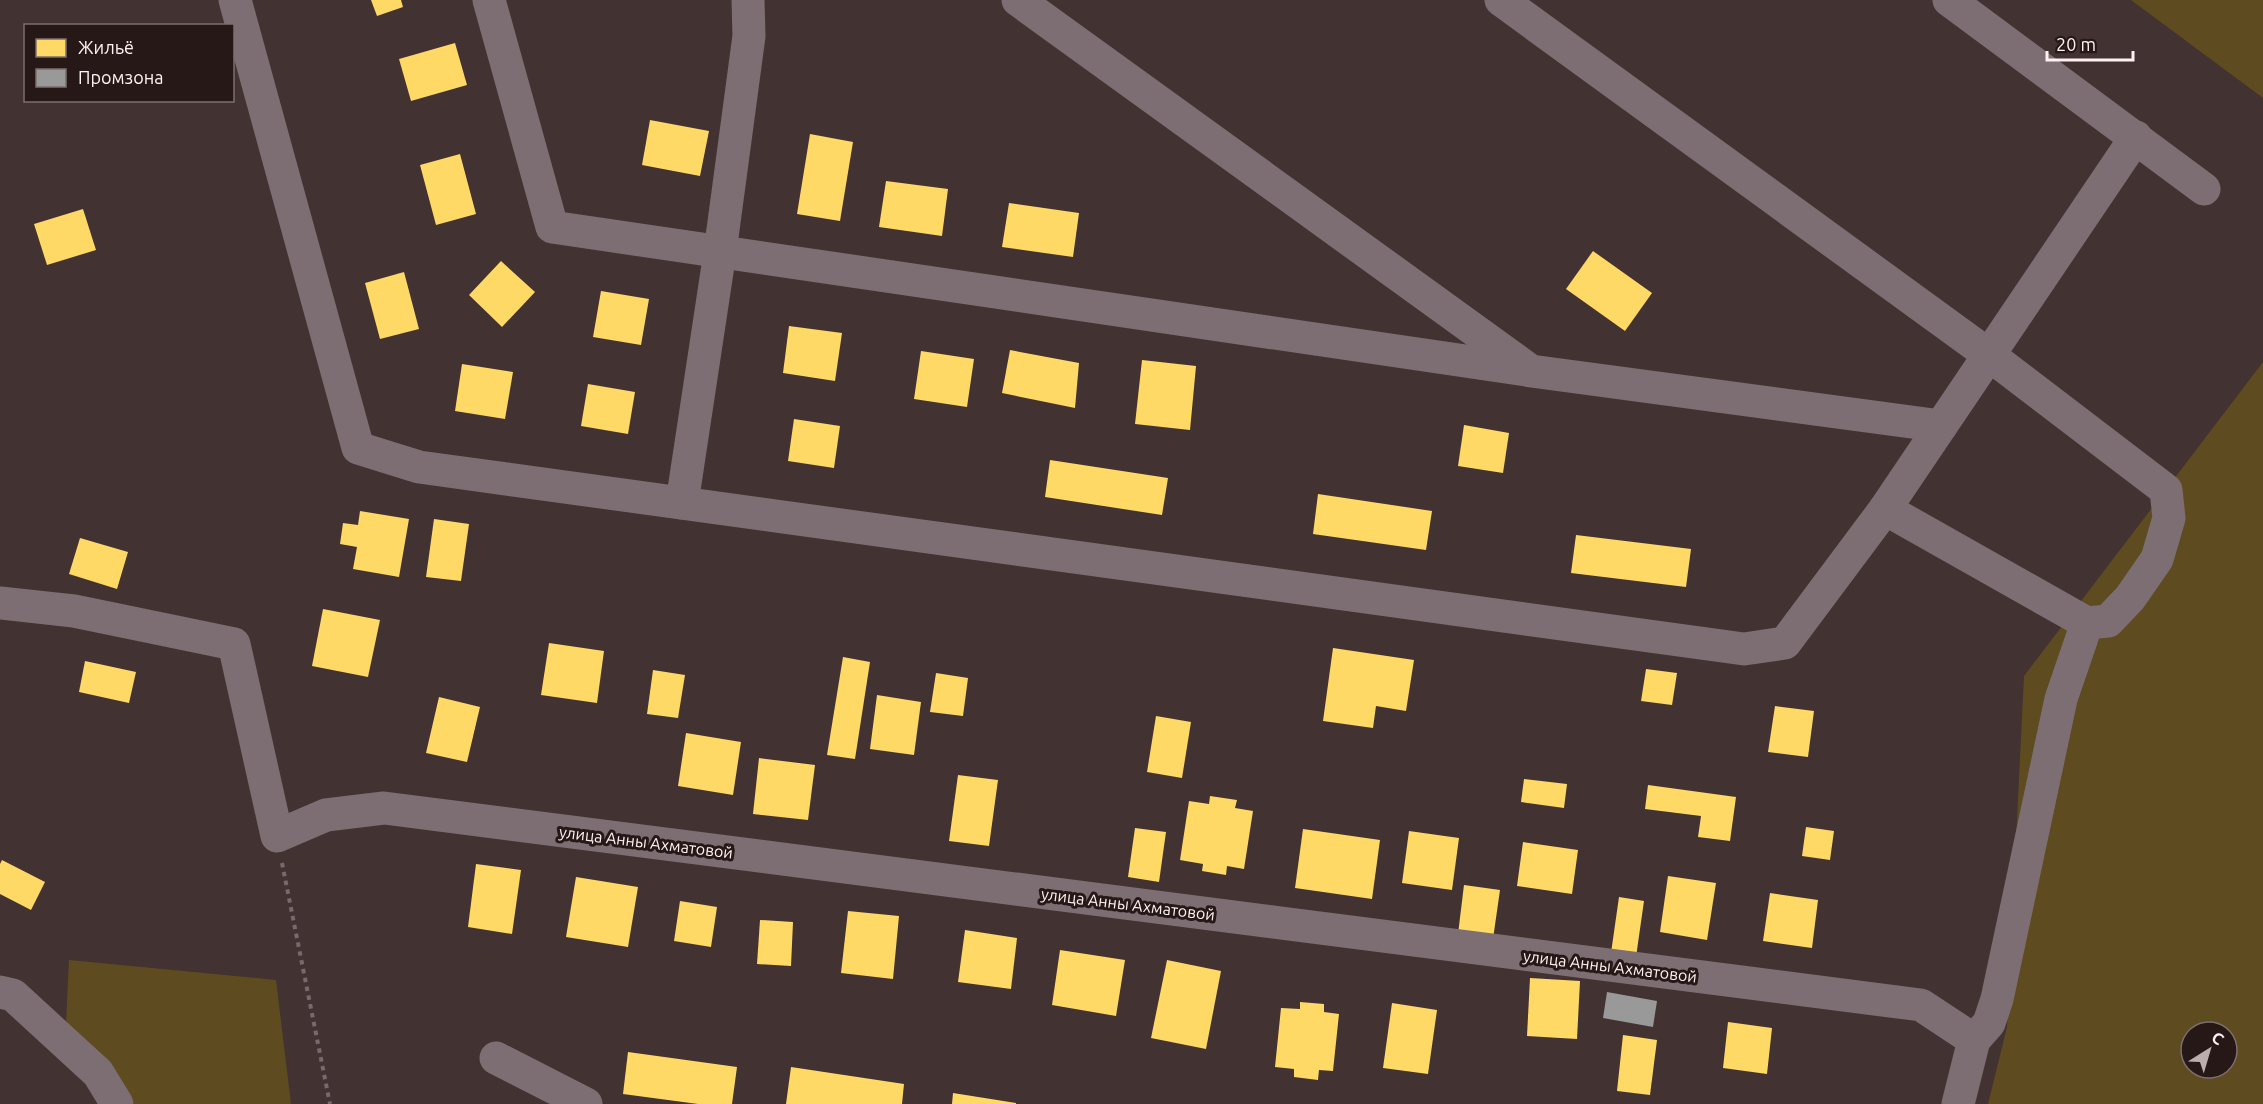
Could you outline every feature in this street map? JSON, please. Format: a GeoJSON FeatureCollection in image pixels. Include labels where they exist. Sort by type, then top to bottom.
{"type":"FeatureCollection","features":[{"type":"Feature","properties":{"kind":"street"},"geometry":{"type":"LineString","coordinates":[[235,0],[358,448],[419,467],[1744,649],[1785,643],[1885,509],[2136,137]]}},
{"type":"Feature","properties":{"kind":"street"},"geometry":{"type":"LineString","coordinates":[[489,0],[552,226],[1531,371],[1941,426]]}},
{"type":"Feature","properties":{"kind":"street"},"geometry":{"type":"LineString","coordinates":[[682,503],[720,252],[749,36],[748,0]]}},
{"type":"Feature","properties":{"kind":"street"},"geometry":{"type":"LineString","coordinates":[[1018,0],[1531,371]]}},
{"type":"Feature","properties":{"kind":"street"},"geometry":{"type":"LineString","coordinates":[[1501,0],[1989,355],[2166,490],[2169,518],[2157,558],[2130,598],[2108,621],[2087,623],[1885,509]]}},
{"type":"Feature","properties":{"kind":"street"},"geometry":{"type":"LineString","coordinates":[[1949,0],[2204,189]]}},
{"type":"Feature","properties":{"kind":"street"},"geometry":{"type":"LineString","coordinates":[[0,603],[74,611],[234,644],[277,836]]}},
{"type":"Feature","properties":{"kind":"street"},"geometry":{"type":"LineString","coordinates":[[1958,1104],[1974,1040],[1989,1023],[1997,999],[2061,699],[2087,623]]}},
{"type":"Feature","properties":{"kind":"street","name":"улица Анны Ахматовой"},"geometry":{"type":"LineString","coordinates":[[277,836],[326,815],[384,808],[1921,1005],[1974,1040]]}},
{"type":"Feature","properties":{"kind":"street"},"geometry":{"type":"LineString","coordinates":[[0,992],[13,995],[98,1073],[117,1104]]}},
{"type":"Feature","properties":{"kind":"street"},"geometry":{"type":"LineString","coordinates":[[496,1058],[586,1104]]}},
{"type":"Feature","properties":{"kind":"path"},"geometry":{"type":"LineString","coordinates":[[277,836],[330,1104]]}},
{"type":"Feature","properties":{"kind":"shaded area"},"geometry":{"type":"Polygon","coordinates":[[[2131,0],[2263,0],[2263,98],[2131,0]]]}},
{"type":"Feature","properties":{"kind":"shaded area"},"geometry":{"type":"Polygon","coordinates":[[[2263,362],[2263,1104],[1988,1104],[2007,1027],[2024,676],[2263,362]]]}},
{"type":"Feature","properties":{"kind":"shaded area"},"geometry":{"type":"Polygon","coordinates":[[[69,960],[276,980],[291,1104],[134,1104],[128,1092],[66,1024],[69,960]]]}},
{"type":"Feature","properties":{"kind":"building: Жильё"},"geometry":{"type":"Polygon","coordinates":[[[371,0],[401,0],[403,7],[377,16],[371,0]]]}},
{"type":"Feature","properties":{"kind":"building: Жильё"},"geometry":{"type":"Polygon","coordinates":[[[455,43],[467,85],[411,101],[399,59],[455,43]]]}},
{"type":"Feature","properties":{"kind":"building: Жильё"},"geometry":{"type":"Polygon","coordinates":[[[650,120],[709,131],[700,176],[642,165],[650,120]]]}},
{"type":"Feature","properties":{"kind":"building: Жильё"},"geometry":{"type":"Polygon","coordinates":[[[810,134],[853,142],[840,221],[797,214],[810,134]]]}},
{"type":"Feature","properties":{"kind":"building: Жильё"},"geometry":{"type":"Polygon","coordinates":[[[460,154],[476,214],[436,225],[420,165],[460,154]]]}},
{"type":"Feature","properties":{"kind":"building: Жильё"},"geometry":{"type":"Polygon","coordinates":[[[886,181],[948,189],[942,236],[879,227],[886,181]]]}},
{"type":"Feature","properties":{"kind":"building: Жильё"},"geometry":{"type":"Polygon","coordinates":[[[1009,203],[1079,213],[1073,257],[1002,247],[1009,203]]]}},
{"type":"Feature","properties":{"kind":"building: Жильё"},"geometry":{"type":"Polygon","coordinates":[[[83,209],[96,250],[47,265],[34,224],[83,209]]]}},
{"type":"Feature","properties":{"kind":"building: Жильё"},"geometry":{"type":"Polygon","coordinates":[[[1593,251],[1652,293],[1625,331],[1566,289],[1593,251]]]}},
{"type":"Feature","properties":{"kind":"building: Жильё"},"geometry":{"type":"Polygon","coordinates":[[[501,261],[535,292],[502,327],[469,295],[501,261]]]}},
{"type":"Feature","properties":{"kind":"building: Жильё"},"geometry":{"type":"Polygon","coordinates":[[[404,272],[419,329],[380,339],[365,283],[404,272]]]}},
{"type":"Feature","properties":{"kind":"building: Жильё"},"geometry":{"type":"Polygon","coordinates":[[[601,291],[649,299],[641,345],[593,337],[601,291]]]}},
{"type":"Feature","properties":{"kind":"building: Жильё"},"geometry":{"type":"Polygon","coordinates":[[[789,326],[842,333],[835,381],[783,373],[789,326]]]}},
{"type":"Feature","properties":{"kind":"building: Жильё"},"geometry":{"type":"Polygon","coordinates":[[[1010,350],[1079,363],[1075,408],[1002,393],[1010,350]]]}},
{"type":"Feature","properties":{"kind":"building: Жильё"},"geometry":{"type":"Polygon","coordinates":[[[921,351],[974,359],[967,407],[914,399],[921,351]]]}},
{"type":"Feature","properties":{"kind":"building: Жильё"},"geometry":{"type":"Polygon","coordinates":[[[1142,360],[1196,366],[1190,430],[1135,424],[1142,360]]]}},
{"type":"Feature","properties":{"kind":"building: Жильё"},"geometry":{"type":"Polygon","coordinates":[[[462,364],[513,372],[505,419],[455,411],[462,364]]]}},
{"type":"Feature","properties":{"kind":"building: Жильё"},"geometry":{"type":"Polygon","coordinates":[[[588,384],[635,392],[628,434],[581,426],[588,384]]]}},
{"type":"Feature","properties":{"kind":"building: Жильё"},"geometry":{"type":"Polygon","coordinates":[[[794,419],[840,426],[834,468],[788,461],[794,419]]]}},
{"type":"Feature","properties":{"kind":"building: Жильё"},"geometry":{"type":"Polygon","coordinates":[[[1464,425],[1509,433],[1503,473],[1458,466],[1464,425]]]}},
{"type":"Feature","properties":{"kind":"building: Жильё"},"geometry":{"type":"Polygon","coordinates":[[[1050,460],[1168,478],[1162,515],[1045,497],[1050,460]]]}},
{"type":"Feature","properties":{"kind":"building: Жильё"},"geometry":{"type":"Polygon","coordinates":[[[1318,494],[1432,511],[1426,550],[1313,534],[1318,494]]]}},
{"type":"Feature","properties":{"kind":"building: Жильё"},"geometry":{"type":"Polygon","coordinates":[[[360,511],[409,519],[399,577],[353,569],[357,547],[340,544],[343,523],[358,525],[360,511]]]}},
{"type":"Feature","properties":{"kind":"building: Жильё"},"geometry":{"type":"Polygon","coordinates":[[[434,519],[469,524],[461,581],[426,577],[434,519]]]}},
{"type":"Feature","properties":{"kind":"building: Жильё"},"geometry":{"type":"Polygon","coordinates":[[[1576,535],[1691,549],[1686,587],[1571,573],[1576,535]]]}},
{"type":"Feature","properties":{"kind":"building: Жильё"},"geometry":{"type":"Polygon","coordinates":[[[80,538],[128,552],[117,589],[69,574],[80,538]]]}},
{"type":"Feature","properties":{"kind":"building: Жильё"},"geometry":{"type":"Polygon","coordinates":[[[323,609],[380,620],[368,677],[312,666],[323,609]]]}},
{"type":"Feature","properties":{"kind":"building: Жильё"},"geometry":{"type":"Polygon","coordinates":[[[549,643],[604,651],[597,703],[541,695],[549,643]]]}},
{"type":"Feature","properties":{"kind":"building: Жильё"},"geometry":{"type":"Polygon","coordinates":[[[1333,648],[1414,660],[1406,711],[1376,706],[1373,728],[1323,721],[1333,648]]]}},
{"type":"Feature","properties":{"kind":"building: Жильё"},"geometry":{"type":"Polygon","coordinates":[[[843,657],[870,662],[855,759],[827,755],[843,657]]]}},
{"type":"Feature","properties":{"kind":"building: Жильё"},"geometry":{"type":"Polygon","coordinates":[[[85,661],[136,672],[129,703],[79,692],[85,661]]]}},
{"type":"Feature","properties":{"kind":"building: Жильё"},"geometry":{"type":"Polygon","coordinates":[[[1646,669],[1677,673],[1672,705],[1641,701],[1646,669]]]}},
{"type":"Feature","properties":{"kind":"building: Жильё"},"geometry":{"type":"Polygon","coordinates":[[[653,670],[685,675],[678,718],[647,714],[653,670]]]}},
{"type":"Feature","properties":{"kind":"building: Жильё"},"geometry":{"type":"Polygon","coordinates":[[[936,673],[968,678],[963,716],[930,712],[936,673]]]}},
{"type":"Feature","properties":{"kind":"building: Жильё"},"geometry":{"type":"Polygon","coordinates":[[[877,695],[921,702],[914,755],[870,749],[877,695]]]}},
{"type":"Feature","properties":{"kind":"building: Жильё"},"geometry":{"type":"Polygon","coordinates":[[[439,697],[480,707],[467,762],[426,753],[439,697]]]}},
{"type":"Feature","properties":{"kind":"building: Жильё"},"geometry":{"type":"Polygon","coordinates":[[[1775,706],[1814,711],[1808,757],[1768,752],[1775,706]]]}},
{"type":"Feature","properties":{"kind":"building: Жильё"},"geometry":{"type":"Polygon","coordinates":[[[1156,716],[1191,722],[1182,778],[1147,772],[1156,716]]]}},
{"type":"Feature","properties":{"kind":"building: Жильё"},"geometry":{"type":"Polygon","coordinates":[[[686,733],[741,742],[733,795],[678,786],[686,733]]]}},
{"type":"Feature","properties":{"kind":"building: Жильё"},"geometry":{"type":"Polygon","coordinates":[[[759,758],[815,765],[808,820],[753,814],[759,758]]]}},
{"type":"Feature","properties":{"kind":"building: Жильё"},"geometry":{"type":"Polygon","coordinates":[[[958,775],[998,780],[989,846],[949,841],[958,775]]]}},
{"type":"Feature","properties":{"kind":"building: Жильё"},"geometry":{"type":"Polygon","coordinates":[[[1524,779],[1567,784],[1564,808],[1521,802],[1524,779]]]}},
{"type":"Feature","properties":{"kind":"building: Жильё"},"geometry":{"type":"Polygon","coordinates":[[[1648,785],[1736,797],[1730,841],[1698,837],[1701,816],[1645,809],[1648,785]]]}},
{"type":"Feature","properties":{"kind":"building: Жильё"},"geometry":{"type":"Polygon","coordinates":[[[1210,796],[1237,800],[1235,808],[1253,811],[1244,869],[1227,866],[1226,875],[1202,871],[1203,864],[1180,860],[1189,801],[1209,804],[1210,796]]]}},
{"type":"Feature","properties":{"kind":"building: Жильё"},"geometry":{"type":"Polygon","coordinates":[[[1806,827],[1834,831],[1830,860],[1802,856],[1806,827]]]}},
{"type":"Feature","properties":{"kind":"building: Жильё"},"geometry":{"type":"Polygon","coordinates":[[[1135,828],[1166,832],[1159,882],[1128,877],[1135,828]]]}},
{"type":"Feature","properties":{"kind":"building: Жильё"},"geometry":{"type":"Polygon","coordinates":[[[1303,829],[1380,840],[1372,899],[1295,888],[1303,829]]]}},
{"type":"Feature","properties":{"kind":"building: Жильё"},"geometry":{"type":"Polygon","coordinates":[[[1409,831],[1459,838],[1452,890],[1402,883],[1409,831]]]}},
{"type":"Feature","properties":{"kind":"building: Жильё"},"geometry":{"type":"Polygon","coordinates":[[[1523,842],[1578,850],[1572,894],[1517,886],[1523,842]]]}},
{"type":"Feature","properties":{"kind":"building: Жильё"},"geometry":{"type":"Polygon","coordinates":[[[2,860],[45,882],[31,910],[0,894],[2,860]]]}},
{"type":"Feature","properties":{"kind":"building: Жильё"},"geometry":{"type":"Polygon","coordinates":[[[476,864],[521,870],[512,934],[468,927],[476,864]]]}},
{"type":"Feature","properties":{"kind":"building: Жильё"},"geometry":{"type":"Polygon","coordinates":[[[1668,876],[1716,883],[1707,940],[1660,932],[1668,876]]]}},
{"type":"Feature","properties":{"kind":"building: Жильё"},"geometry":{"type":"Polygon","coordinates":[[[576,877],[638,887],[628,947],[566,937],[576,877]]]}},
{"type":"Feature","properties":{"kind":"building: Жильё"},"geometry":{"type":"Polygon","coordinates":[[[1464,885],[1500,890],[1493,939],[1458,934],[1464,885]]]}},
{"type":"Feature","properties":{"kind":"building: Жильё"},"geometry":{"type":"Polygon","coordinates":[[[1770,893],[1818,900],[1812,948],[1763,941],[1770,893]]]}},
{"type":"Feature","properties":{"kind":"building: Жильё"},"geometry":{"type":"Polygon","coordinates":[[[1619,897],[1644,901],[1636,957],[1611,953],[1619,897]]]}},
{"type":"Feature","properties":{"kind":"building: Жильё"},"geometry":{"type":"Polygon","coordinates":[[[680,901],[717,907],[711,947],[674,941],[680,901]]]}},
{"type":"Feature","properties":{"kind":"building: Жильё"},"geometry":{"type":"Polygon","coordinates":[[[848,911],[899,916],[893,979],[841,973],[848,911]]]}},
{"type":"Feature","properties":{"kind":"building: Жильё"},"geometry":{"type":"Polygon","coordinates":[[[760,920],[793,922],[791,966],[757,964],[760,920]]]}},
{"type":"Feature","properties":{"kind":"building: Жильё"},"geometry":{"type":"Polygon","coordinates":[[[965,930],[1017,938],[1011,989],[958,982],[965,930]]]}},
{"type":"Feature","properties":{"kind":"building: Жильё"},"geometry":{"type":"Polygon","coordinates":[[[1060,950],[1125,960],[1116,1016],[1052,1005],[1060,950]]]}},
{"type":"Feature","properties":{"kind":"building: Жильё"},"geometry":{"type":"Polygon","coordinates":[[[1167,960],[1221,971],[1206,1049],[1151,1038],[1167,960]]]}},
{"type":"Feature","properties":{"kind":"building: Жильё"},"geometry":{"type":"Polygon","coordinates":[[[1530,978],[1580,981],[1577,1039],[1527,1036],[1530,978]]]}},
{"type":"Feature","properties":{"kind":"building: Жильё"},"geometry":{"type":"Polygon","coordinates":[[[1300,1002],[1324,1004],[1324,1012],[1339,1014],[1333,1071],[1319,1070],[1318,1080],[1294,1077],[1294,1069],[1275,1067],[1281,1008],[1300,1009],[1300,1002]]]}},
{"type":"Feature","properties":{"kind":"building: Жильё"},"geometry":{"type":"Polygon","coordinates":[[[1392,1003],[1437,1010],[1428,1074],[1383,1068],[1392,1003]]]}},
{"type":"Feature","properties":{"kind":"building: Жильё"},"geometry":{"type":"Polygon","coordinates":[[[1728,1022],[1772,1028],[1767,1074],[1723,1068],[1728,1022]]]}},
{"type":"Feature","properties":{"kind":"building: Жильё"},"geometry":{"type":"Polygon","coordinates":[[[1623,1035],[1657,1040],[1650,1095],[1617,1091],[1623,1035]]]}},
{"type":"Feature","properties":{"kind":"building: Жильё"},"geometry":{"type":"Polygon","coordinates":[[[628,1052],[737,1067],[732,1104],[698,1104],[623,1094],[628,1052]]]}},
{"type":"Feature","properties":{"kind":"building: Жильё"},"geometry":{"type":"Polygon","coordinates":[[[791,1067],[904,1084],[902,1104],[786,1104],[791,1067]]]}},
{"type":"Feature","properties":{"kind":"building: Жильё"},"geometry":{"type":"Polygon","coordinates":[[[953,1093],[1016,1103],[1016,1104],[952,1104],[953,1093]]]}},
{"type":"Feature","properties":{"kind":"building: Промзона"},"geometry":{"type":"Polygon","coordinates":[[[1607,992],[1657,1001],[1653,1027],[1603,1018],[1607,992]]]}}]}
